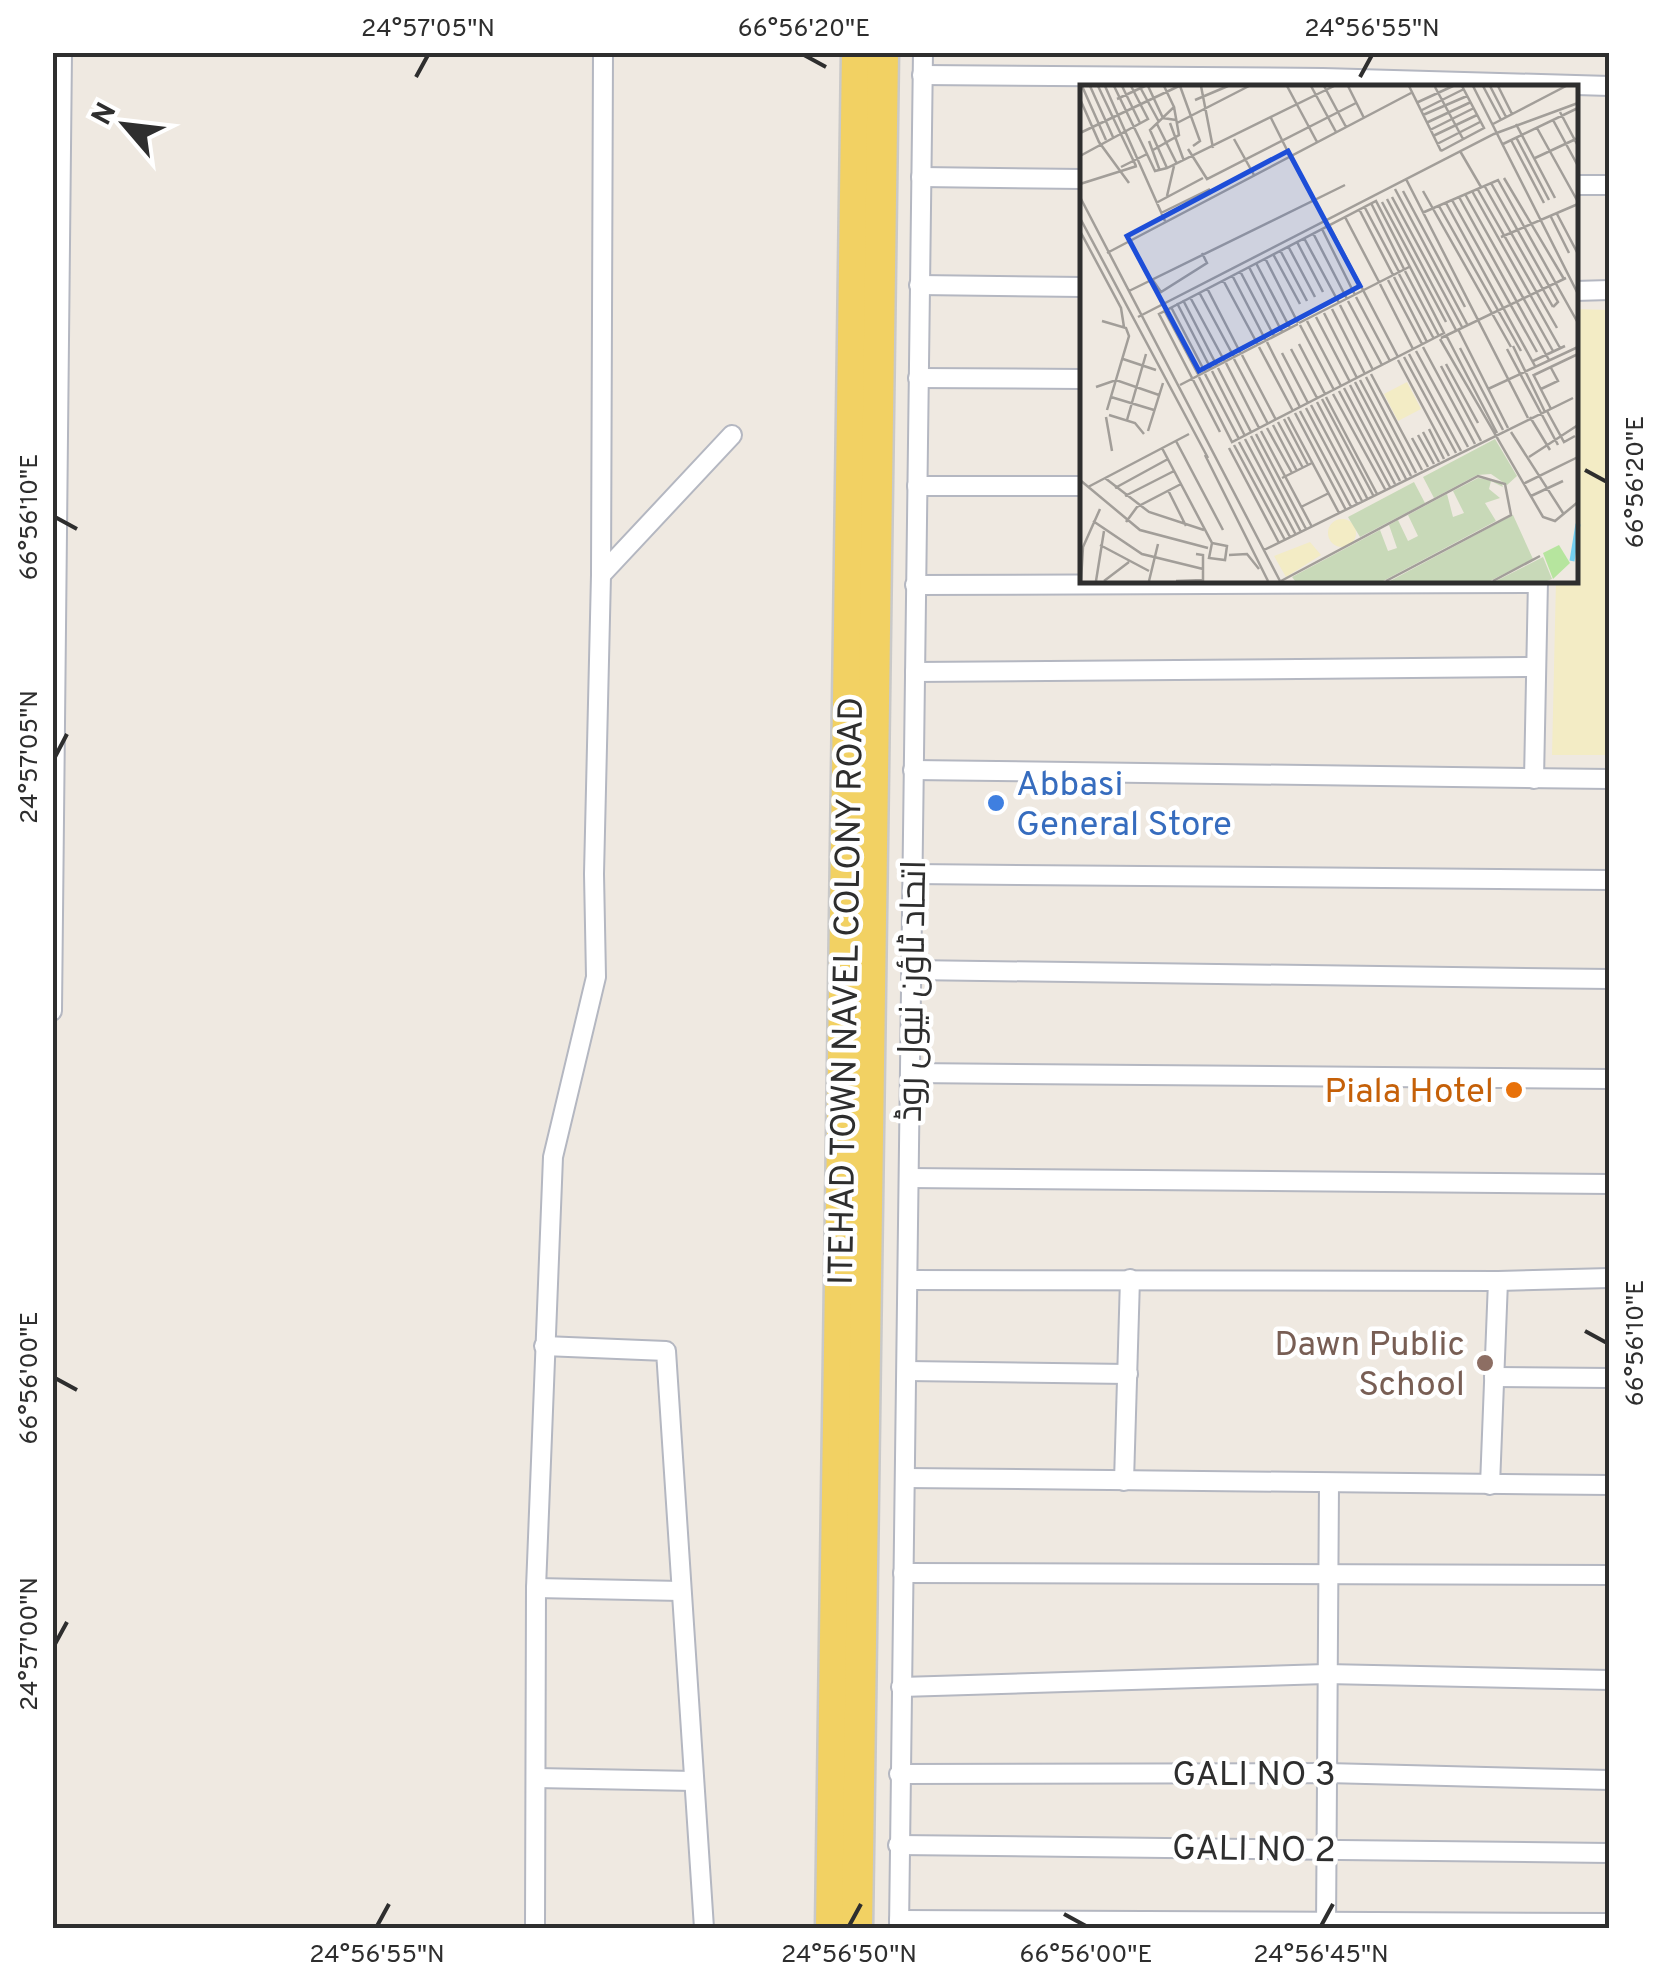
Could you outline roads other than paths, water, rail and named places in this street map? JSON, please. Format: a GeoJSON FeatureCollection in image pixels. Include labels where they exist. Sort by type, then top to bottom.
{"type":"FeatureCollection","features":[{"type":"Feature","properties":{"kind":"main road","name":"ITEHAD TOWN NAVEL COLONY ROAD"},"geometry":{"type":"LineString","coordinates":[[856,52],[869,104],[857,1928]]}},
{"type":"Feature","properties":{"kind":"main road","name":"ITEHAD TOWN NAVEL COLONY ROAD"},"geometry":{"type":"LineString","coordinates":[[831,1928],[869,104],[883,52]]}},
{"type":"Feature","properties":{"kind":"street"},"geometry":{"type":"LineString","coordinates":[[52,1011],[62,52]]}},
{"type":"Feature","properties":{"kind":"street"},"geometry":{"type":"LineString","coordinates":[[535,1928],[536,1588],[553,1156],[596,977],[603,52]]}},
{"type":"Feature","properties":{"kind":"street","name":"اتحاد ٹاؤن نیول روڈ"},"geometry":{"type":"LineString","coordinates":[[899,1924],[922,52]]}},
{"type":"Feature","properties":{"kind":"street"},"geometry":{"type":"LineString","coordinates":[[922,75],[1323,78],[1574,85]]}},
{"type":"Feature","properties":{"kind":"street"},"geometry":{"type":"LineString","coordinates":[[1577,85],[1610,86]]}},
{"type":"Feature","properties":{"kind":"street"},"geometry":{"type":"LineString","coordinates":[[921,176],[1080,178]]}},
{"type":"Feature","properties":{"kind":"street"},"geometry":{"type":"LineString","coordinates":[[1577,184],[1610,185]]}},
{"type":"Feature","properties":{"kind":"street"},"geometry":{"type":"LineString","coordinates":[[920,286],[1080,287]]}},
{"type":"Feature","properties":{"kind":"street"},"geometry":{"type":"LineString","coordinates":[[1577,290],[1610,290]]}},
{"type":"Feature","properties":{"kind":"street"},"geometry":{"type":"LineString","coordinates":[[918,378],[1080,379]]}},
{"type":"Feature","properties":{"kind":"street"},"geometry":{"type":"LineString","coordinates":[[600,575],[732,435]]}},
{"type":"Feature","properties":{"kind":"street"},"geometry":{"type":"LineString","coordinates":[[917,486],[1080,486]]}},
{"type":"Feature","properties":{"kind":"street"},"geometry":{"type":"LineString","coordinates":[[915,585],[1538,582],[1534,780]]}},
{"type":"Feature","properties":{"kind":"street"},"geometry":{"type":"LineString","coordinates":[[916,672],[1536,667]]}},
{"type":"Feature","properties":{"kind":"street"},"geometry":{"type":"LineString","coordinates":[[913,770],[1610,780]]}},
{"type":"Feature","properties":{"kind":"street"},"geometry":{"type":"LineString","coordinates":[[912,874],[1610,880]]}},
{"type":"Feature","properties":{"kind":"street"},"geometry":{"type":"LineString","coordinates":[[911,970],[1610,979]]}},
{"type":"Feature","properties":{"kind":"street"},"geometry":{"type":"LineString","coordinates":[[910,1073],[1610,1080]]}},
{"type":"Feature","properties":{"kind":"street"},"geometry":{"type":"LineString","coordinates":[[909,1178],[1610,1184]]}},
{"type":"Feature","properties":{"kind":"street"},"geometry":{"type":"LineString","coordinates":[[908,1280],[1610,1278]]}},
{"type":"Feature","properties":{"kind":"street"},"geometry":{"type":"LineString","coordinates":[[1124,1481],[1130,1280]]}},
{"type":"Feature","properties":{"kind":"street"},"geometry":{"type":"LineString","coordinates":[[1490,1485],[1498,1281]]}},
{"type":"Feature","properties":{"kind":"street"},"geometry":{"type":"LineString","coordinates":[[544,1346],[666,1351],[704,1928]]}},
{"type":"Feature","properties":{"kind":"street"},"geometry":{"type":"LineString","coordinates":[[907,1371],[1128,1374]]}},
{"type":"Feature","properties":{"kind":"street"},"geometry":{"type":"LineString","coordinates":[[1494,1377],[1610,1378]]}},
{"type":"Feature","properties":{"kind":"street"},"geometry":{"type":"LineString","coordinates":[[905,1478],[1610,1486]]}},
{"type":"Feature","properties":{"kind":"street"},"geometry":{"type":"LineString","coordinates":[[1326,1924],[1330,1484]]}},
{"type":"Feature","properties":{"kind":"street"},"geometry":{"type":"LineString","coordinates":[[903,1573],[1610,1575]]}},
{"type":"Feature","properties":{"kind":"street"},"geometry":{"type":"LineString","coordinates":[[536,1588],[682,1591]]}},
{"type":"Feature","properties":{"kind":"street"},"geometry":{"type":"LineString","coordinates":[[901,1687],[1326,1674],[1610,1680]]}},
{"type":"Feature","properties":{"kind":"street","name":"GALI NO 3"},"geometry":{"type":"LineString","coordinates":[[899,1774],[1326,1773],[1610,1780]]}},
{"type":"Feature","properties":{"kind":"street"},"geometry":{"type":"LineString","coordinates":[[536,1778],[694,1781]]}},
{"type":"Feature","properties":{"kind":"street","name":"GALI NO 2"},"geometry":{"type":"LineString","coordinates":[[898,1845],[1610,1853]]}},
{"type":"Feature","properties":{"kind":"street"},"geometry":{"type":"LineString","coordinates":[[899,1924],[1610,1923]]}},
{"type":"Feature","properties":{"kind":"place","name":"Abbasi General Store"},"geometry":{"type":"Point","coordinates":[996,803]}},
{"type":"Feature","properties":{"kind":"place","name":"Piala Hotel"},"geometry":{"type":"Point","coordinates":[1514,1090]}},
{"type":"Feature","properties":{"kind":"place","name":"Dawn Public School"},"geometry":{"type":"Point","coordinates":[1485,1363]}}]}
